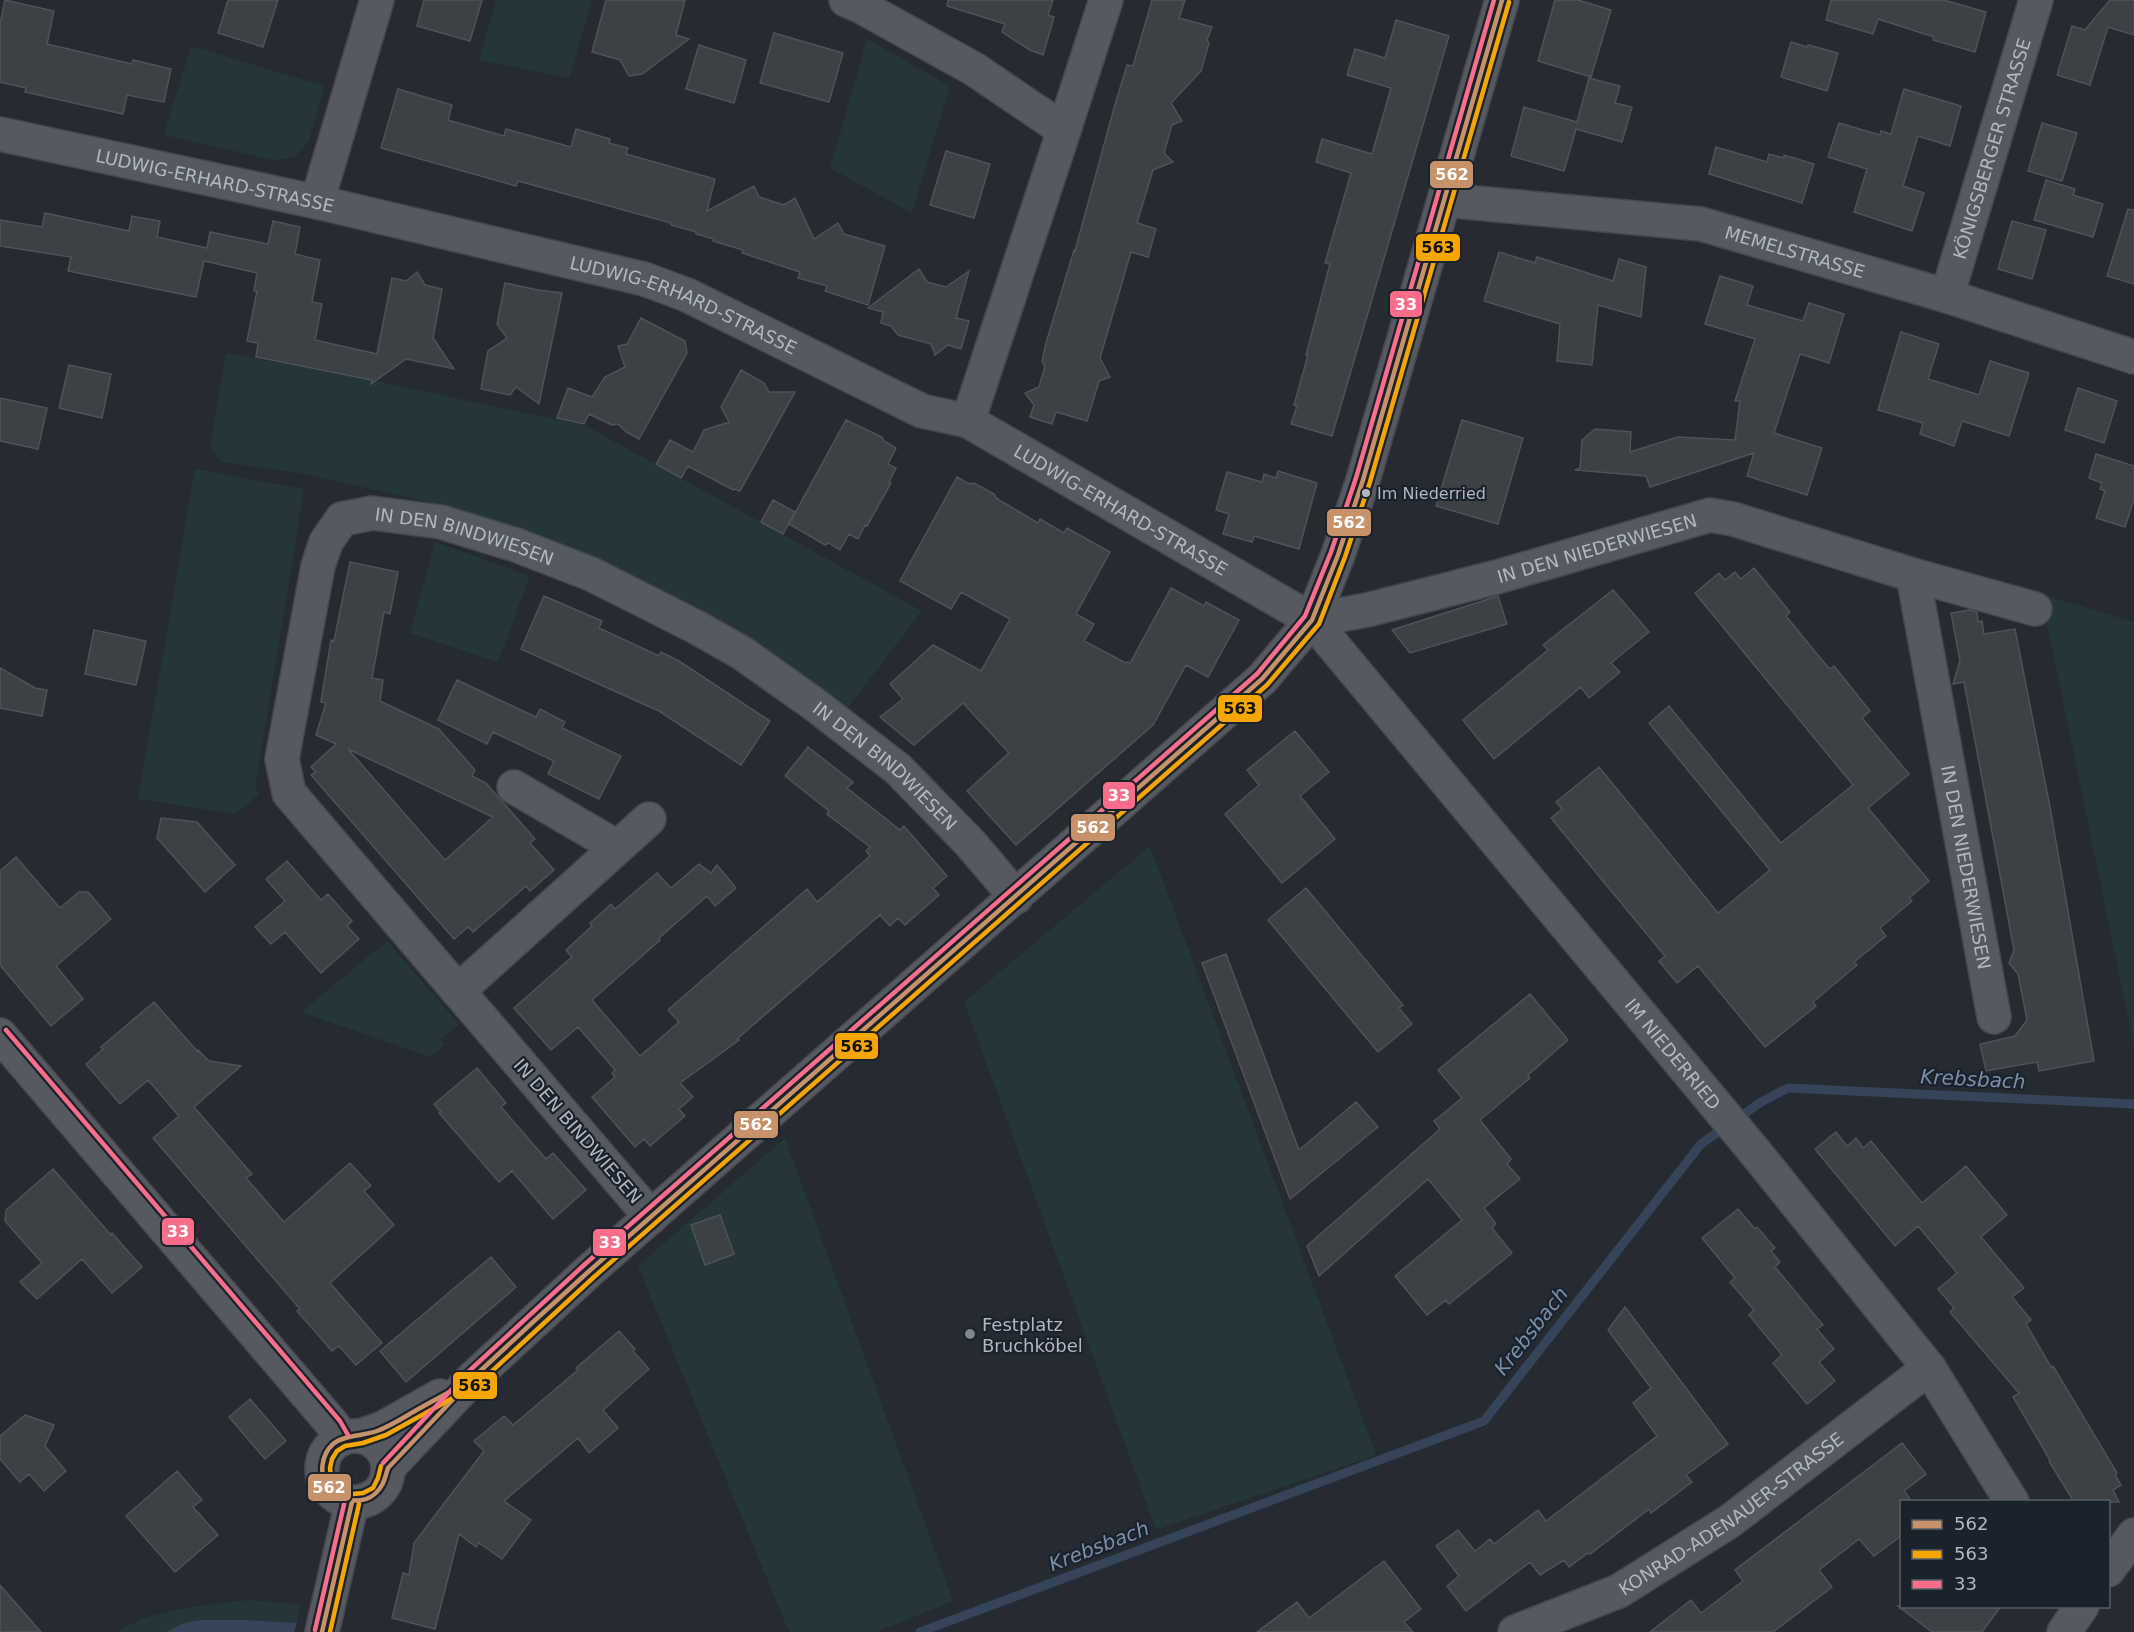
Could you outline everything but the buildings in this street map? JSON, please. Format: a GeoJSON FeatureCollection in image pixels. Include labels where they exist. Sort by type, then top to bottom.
{"type":"FeatureCollection","features":[{"type":"Feature","properties":{"kind":"street"},"geometry":{"type":"LineString","coordinates":[[317,202],[377,0]]}},
{"type":"Feature","properties":{"kind":"street"},"geometry":{"type":"LineString","coordinates":[[846,0],[974,69],[1064,130]]}},
{"type":"Feature","properties":{"kind":"street"},"geometry":{"type":"LineString","coordinates":[[968,421],[1106,0]]}},
{"type":"Feature","properties":{"kind":"street"},"geometry":{"type":"LineString","coordinates":[[388,1468],[473,1378],[589,1271],[1262,679],[1312,620],[1338,555],[1363,480],[1502,0]]}},
{"type":"Feature","properties":{"kind":"street","name":"KÖNIGSBERGER STRASSE"},"geometry":{"type":"LineString","coordinates":[[1947,297],[2036,0]]}},
{"type":"Feature","properties":{"kind":"street","name":"LUDWIG-ERHARD-STRASSE"},"geometry":{"type":"LineString","coordinates":[[0,134],[317,202],[644,279],[687,295],[922,411],[968,421],[1312,620]]}},
{"type":"Feature","properties":{"kind":"street","name":"MEMELSTRASSE"},"geometry":{"type":"LineString","coordinates":[[1444,200],[1701,224],[1947,297],[2134,357]]}},
{"type":"Feature","properties":{"kind":"street","name":"IN DEN BINDWIESEN"},"geometry":{"type":"LineString","coordinates":[[651,1216],[289,793],[282,759],[318,567],[326,542],[342,519],[372,513],[441,522],[516,545],[591,574],[696,627],[742,653],[814,704],[898,769],[970,843],[1016,897]]}},
{"type":"Feature","properties":{"kind":"street","name":"IN DEN NIEDERWIESEN"},"geometry":{"type":"LineString","coordinates":[[1312,620],[1367,610],[1497,576],[1710,514],[1733,519],[1912,575],[2035,609]]}},
{"type":"Feature","properties":{"kind":"street","name":"IN DEN NIEDERWIESEN"},"geometry":{"type":"LineString","coordinates":[[1912,575],[1994,1017]]}},
{"type":"Feature","properties":{"kind":"street","name":"IM NIEDERRIED"},"geometry":{"type":"LineString","coordinates":[[1312,620],[1755,1152],[1929,1368],[2011,1500]]}},
{"type":"Feature","properties":{"kind":"street"},"geometry":{"type":"LineString","coordinates":[[514,787],[617,847]]}},
{"type":"Feature","properties":{"kind":"street"},"geometry":{"type":"LineString","coordinates":[[458,991],[649,819]]}},
{"type":"Feature","properties":{"kind":"street"},"geometry":{"type":"LineString","coordinates":[[0,1035],[334,1426],[351,1437],[375,1442],[384,1453],[388,1468],[385,1481],[378,1492],[366,1500],[352,1502],[330,1491],[323,1474],[324,1456],[332,1445],[351,1437],[383,1428],[473,1378]]}},
{"type":"Feature","properties":{"kind":"street","name":"KONRAD-ADENAUER-STRASSE"},"geometry":{"type":"LineString","coordinates":[[1515,1632],[1618,1591],[1730,1521],[1929,1368]]}},
{"type":"Feature","properties":{"kind":"street"},"geometry":{"type":"LineString","coordinates":[[325,1621],[352,1502]]}},
{"type":"Feature","properties":{"kind":"street"},"geometry":{"type":"LineString","coordinates":[[2110,1569],[2134,1535]]}},
{"type":"Feature","properties":{"kind":"shaded area"},"geometry":{"type":"Polygon","coordinates":[[[496,0],[592,0],[569,78],[479,60],[496,0]]]}},
{"type":"Feature","properties":{"kind":"shaded area"},"geometry":{"type":"Polygon","coordinates":[[[867,39],[950,86],[912,213],[830,168],[867,39]]]}},
{"type":"Feature","properties":{"kind":"shaded area"},"geometry":{"type":"Polygon","coordinates":[[[191,46],[324,86],[309,141],[295,157],[273,160],[164,135],[191,46]]]}},
{"type":"Feature","properties":{"kind":"shaded area"},"geometry":{"type":"Polygon","coordinates":[[[226,353],[343,374],[586,426],[922,611],[846,710],[445,506],[306,474],[222,462],[210,448],[226,353]]]}},
{"type":"Feature","properties":{"kind":"shaded area"},"geometry":{"type":"Polygon","coordinates":[[[195,469],[304,489],[255,788],[259,794],[236,814],[138,799],[195,469]]]}},
{"type":"Feature","properties":{"kind":"shaded area"},"geometry":{"type":"Polygon","coordinates":[[[435,542],[530,576],[498,662],[410,633],[435,542]]]}},
{"type":"Feature","properties":{"kind":"shaded area"},"geometry":{"type":"Polygon","coordinates":[[[2041,594],[2134,622],[2134,1047],[2041,594]]]}},
{"type":"Feature","properties":{"kind":"shaded area"},"geometry":{"type":"Polygon","coordinates":[[[1150,846],[1376,1455],[1156,1530],[964,1002],[1150,846]]]}},
{"type":"Feature","properties":{"kind":"shaded area"},"geometry":{"type":"Polygon","coordinates":[[[387,941],[459,1024],[441,1039],[445,1044],[430,1057],[301,1012],[387,941]]]}},
{"type":"Feature","properties":{"kind":"shaded area"},"geometry":{"type":"Polygon","coordinates":[[[785,1138],[953,1601],[876,1632],[789,1632],[638,1266],[785,1138]]]}},
{"type":"Feature","properties":{"kind":"shaded area"},"geometry":{"type":"Polygon","coordinates":[[[248,1600],[301,1604],[297,1623],[201,1620],[184,1623],[166,1632],[117,1632],[131,1624],[163,1613],[248,1600]]]}},
{"type":"Feature","properties":{"kind":"water"},"geometry":{"type":"Polygon","coordinates":[[[201,1620],[297,1623],[294,1632],[166,1632],[184,1623],[201,1620]]]}},
{"type":"Feature","properties":{"kind":"waterway","name":"Krebsbach"},"geometry":{"type":"LineString","coordinates":[[920,1632],[1484,1421],[1701,1144],[1761,1102],[1788,1088],[2134,1104]]}},
{"type":"Feature","properties":{"kind":"transit line","name":"33"},"geometry":{"type":"LineString","coordinates":[[383,1463],[468,1372],[584,1265],[1257,674],[1305,616],[1331,552],[1356,478],[1494,0]]}},
{"type":"Feature","properties":{"kind":"transit line","name":"562"},"geometry":{"type":"LineString","coordinates":[[1262,679],[1312,620],[1338,555],[1363,480],[1502,0]]}},
{"type":"Feature","properties":{"kind":"transit line","name":"563"},"geometry":{"type":"LineString","coordinates":[[381,1466],[373,1488],[363,1493],[353,1494],[336,1486],[331,1478],[330,1468],[337,1451],[345,1446],[386,1435],[478,1384],[594,1277],[1267,685],[1319,624],[1345,557],[1370,482],[1509,2]]}},
{"type":"Feature","properties":{"kind":"transit line","name":"562"},"geometry":{"type":"LineString","coordinates":[[587,1273],[1262,679]]}},
{"type":"Feature","properties":{"kind":"transit line","name":"562"},"geometry":{"type":"LineString","coordinates":[[587,1273],[1262,679]]}},
{"type":"Feature","properties":{"kind":"transit line","name":"33"},"geometry":{"type":"LineString","coordinates":[[6,1030],[340,1421],[348,1435]]}},
{"type":"Feature","properties":{"kind":"transit line","name":"562"},"geometry":{"type":"LineString","coordinates":[[533,1322],[587,1273]]}},
{"type":"Feature","properties":{"kind":"transit line","name":"562"},"geometry":{"type":"LineString","coordinates":[[533,1322],[587,1273]]}},
{"type":"Feature","properties":{"kind":"transit line","name":"562"},"geometry":{"type":"LineString","coordinates":[[477,1374],[533,1322]]}},
{"type":"Feature","properties":{"kind":"transit line","name":"562"},"geometry":{"type":"LineString","coordinates":[[477,1374],[533,1322]]}},
{"type":"Feature","properties":{"kind":"transit line","name":"562"},"geometry":{"type":"LineString","coordinates":[[477,1374],[388,1468],[385,1479],[377,1492],[363,1500],[355,1500],[340,1497],[328,1486],[322,1470],[326,1453],[333,1444],[389,1426],[457,1388],[477,1374]]}},
{"type":"Feature","properties":{"kind":"transit line","name":"33"},"geometry":{"type":"LineString","coordinates":[[315,1630],[345,1500]]}},
{"type":"Feature","properties":{"kind":"transit line","name":"562"},"geometry":{"type":"LineString","coordinates":[[322,1632],[352,1502]]}},
{"type":"Feature","properties":{"kind":"transit line","name":"563"},"geometry":{"type":"LineString","coordinates":[[330,1632],[359,1504]]}},
{"type":"Feature","properties":{"kind":"place","name":"Im Niederried"},"geometry":{"type":"Point","coordinates":[1366,493]}},
{"type":"Feature","properties":{"kind":"place","name":"Festplatz Bruchköbel"},"geometry":{"type":"Point","coordinates":[970,1334]}}]}
